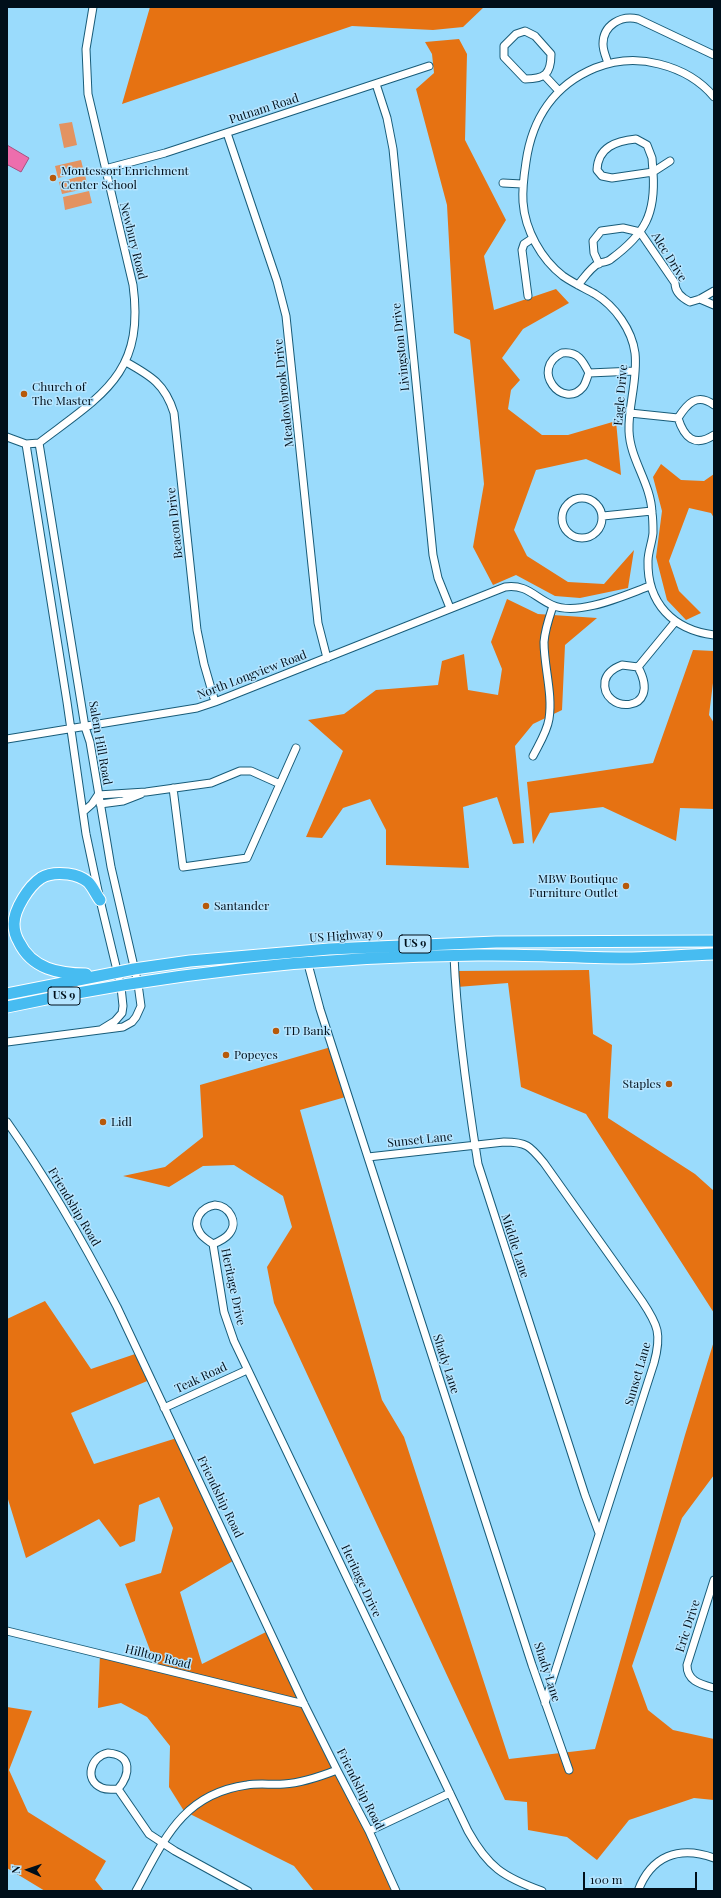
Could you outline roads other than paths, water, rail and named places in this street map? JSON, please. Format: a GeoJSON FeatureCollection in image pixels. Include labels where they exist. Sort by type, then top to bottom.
{"type":"FeatureCollection","features":[{"type":"Feature","properties":{"kind":"highway"},"geometry":{"type":"LineString","coordinates":[[100,900],[89,883],[80,878],[62,873],[50,874],[42,878],[32,887],[17,911],[14,923],[16,937],[32,960],[42,967],[56,972],[112,973]]}},
{"type":"Feature","properties":{"kind":"highway","name":"US Highway 9"},"geometry":{"type":"LineString","coordinates":[[7,994],[134,969],[190,961],[405,945],[496,942],[714,941]]}},
{"type":"Feature","properties":{"kind":"highway","name":"US Highway 9"},"geometry":{"type":"LineString","coordinates":[[7,1007],[187,976],[308,964],[454,956],[632,958],[714,954]]}},
{"type":"Feature","properties":{"kind":"street","name":"Newbury Road"},"geometry":{"type":"LineString","coordinates":[[39,443],[95,401],[111,384],[126,362],[133,338],[136,306],[90,109],[86,68],[86,49],[93,7]]}},
{"type":"Feature","properties":{"kind":"street"},"geometry":{"type":"LineString","coordinates":[[608,63],[603,44],[606,31],[615,22],[626,18],[638,19],[714,55]]}},
{"type":"Feature","properties":{"kind":"street"},"geometry":{"type":"LineString","coordinates":[[519,32],[530,32],[551,54],[550,68],[545,76],[525,80],[504,57],[504,46],[519,32]]}},
{"type":"Feature","properties":{"kind":"street","name":"Eagle Drive"},"geometry":{"type":"LineString","coordinates":[[713,93],[688,75],[665,65],[643,61],[608,63],[575,78],[559,91],[541,113],[532,133],[522,184],[524,208],[533,238],[541,252],[561,275],[602,300],[621,320],[629,333],[634,350],[635,371],[629,431],[632,448],[649,490],[652,511],[653,533],[648,559],[650,586],[658,602],[675,622],[696,632],[714,634]]}},
{"type":"Feature","properties":{"kind":"street","name":"Putnam Road"},"geometry":{"type":"LineString","coordinates":[[104,169],[165,153],[429,66]]}},
{"type":"Feature","properties":{"kind":"street"},"geometry":{"type":"LineString","coordinates":[[545,76],[559,91]]}},
{"type":"Feature","properties":{"kind":"street","name":"Livingston Drive"},"geometry":{"type":"LineString","coordinates":[[376,84],[387,118],[393,149],[433,555],[438,578],[450,608]]}},
{"type":"Feature","properties":{"kind":"street","name":"Meadowbrook Drive"},"geometry":{"type":"LineString","coordinates":[[227,133],[275,273],[286,316],[318,623],[328,658]]}},
{"type":"Feature","properties":{"kind":"street"},"geometry":{"type":"LineString","coordinates":[[578,286],[589,272],[599,264],[610,260],[640,232],[652,210],[654,186],[653,172],[652,158],[647,145],[636,139],[608,147],[599,156],[597,170],[604,177],[653,172],[670,161]]}},
{"type":"Feature","properties":{"kind":"street"},"geometry":{"type":"LineString","coordinates":[[503,183],[522,184]]}},
{"type":"Feature","properties":{"kind":"street"},"geometry":{"type":"LineString","coordinates":[[599,264],[594,253],[593,242],[600,231],[623,228],[640,232]]}},
{"type":"Feature","properties":{"kind":"street","name":"Alec Drive"},"geometry":{"type":"LineString","coordinates":[[640,232],[675,283],[675,288],[680,294],[690,302],[700,299],[714,305]]}},
{"type":"Feature","properties":{"kind":"street"},"geometry":{"type":"LineString","coordinates":[[528,296],[522,250],[524,244],[533,238]]}},
{"type":"Feature","properties":{"kind":"street"},"geometry":{"type":"LineString","coordinates":[[700,299],[714,291]]}},
{"type":"Feature","properties":{"kind":"street"},"geometry":{"type":"LineString","coordinates":[[568,353],[577,355],[582,359],[589,373],[581,388],[577,392],[566,394],[558,392],[552,386],[548,371],[556,356],[568,353]]}},
{"type":"Feature","properties":{"kind":"street","name":"Beacon Drive"},"geometry":{"type":"LineString","coordinates":[[126,362],[151,377],[159,384],[168,397],[174,413],[197,630],[204,664],[215,702]]}},
{"type":"Feature","properties":{"kind":"street"},"geometry":{"type":"LineString","coordinates":[[589,373],[635,371]]}},
{"type":"Feature","properties":{"kind":"street"},"geometry":{"type":"LineString","coordinates":[[678,418],[686,405],[691,402],[703,400],[714,405]]}},
{"type":"Feature","properties":{"kind":"street"},"geometry":{"type":"LineString","coordinates":[[630,413],[678,418]]}},
{"type":"Feature","properties":{"kind":"street"},"geometry":{"type":"LineString","coordinates":[[678,418],[683,431],[693,440],[703,440],[714,435]]}},
{"type":"Feature","properties":{"kind":"street"},"geometry":{"type":"LineString","coordinates":[[7,437],[26,444],[39,443]]}},
{"type":"Feature","properties":{"kind":"street","name":"Salem Hill Road"},"geometry":{"type":"LineString","coordinates":[[7,1042],[123,1028],[132,1022],[136,1017],[140,1006],[138,984],[111,867],[90,742],[85,727],[39,443]]}},
{"type":"Feature","properties":{"kind":"street","name":"Salem Hill Road"},"geometry":{"type":"LineString","coordinates":[[26,444],[83,812],[112,973],[121,987],[123,1006],[122,1013],[115,1021],[98,1031]]}},
{"type":"Feature","properties":{"kind":"street"},"geometry":{"type":"LineString","coordinates":[[579,498],[585,498],[595,504],[602,516],[599,528],[595,534],[582,539],[573,537],[568,533],[562,520],[568,503],[579,498]]}},
{"type":"Feature","properties":{"kind":"street"},"geometry":{"type":"LineString","coordinates":[[602,516],[652,511]]}},
{"type":"Feature","properties":{"kind":"street","name":"North Longview Road"},"geometry":{"type":"LineString","coordinates":[[7,739],[71,730],[196,708],[328,658],[450,608],[511,586],[525,589],[553,606]]}},
{"type":"Feature","properties":{"kind":"street"},"geometry":{"type":"LineString","coordinates":[[533,756],[544,736],[549,720],[550,708],[544,643],[553,606],[571,609],[585,607],[650,586]]}},
{"type":"Feature","properties":{"kind":"street"},"geometry":{"type":"LineString","coordinates":[[638,667],[675,622]]}},
{"type":"Feature","properties":{"kind":"street"},"geometry":{"type":"LineString","coordinates":[[622,665],[638,667],[644,679],[645,689],[640,700],[631,704],[616,703],[606,693],[605,683],[607,675],[616,667],[622,665]]}},
{"type":"Feature","properties":{"kind":"street"},"geometry":{"type":"LineString","coordinates":[[173,788],[183,867],[247,858],[296,748]]}},
{"type":"Feature","properties":{"kind":"street"},"geometry":{"type":"LineString","coordinates":[[83,812],[92,804],[98,795],[146,792],[211,783],[240,770],[251,772],[280,784]]}},
{"type":"Feature","properties":{"kind":"street"},"geometry":{"type":"LineString","coordinates":[[100,804],[123,801],[146,792]]}},
{"type":"Feature","properties":{"kind":"street","name":"Middle Lane"},"geometry":{"type":"LineString","coordinates":[[454,956],[455,984],[478,1164],[506,1254],[599,1533]]}},
{"type":"Feature","properties":{"kind":"street","name":"Shady Lane"},"geometry":{"type":"LineString","coordinates":[[308,964],[320,1009],[545,1703],[569,1770]]}},
{"type":"Feature","properties":{"kind":"street","name":"Friendship Road"},"geometry":{"type":"LineString","coordinates":[[7,1122],[50,1186],[93,1262],[130,1334],[304,1704],[369,1831],[396,1891]]}},
{"type":"Feature","properties":{"kind":"street","name":"Sunset Lane"},"geometry":{"type":"LineString","coordinates":[[368,1157],[475,1145],[518,1142],[530,1147],[544,1163],[642,1301],[653,1318],[658,1331],[659,1343],[654,1363],[545,1703]]}},
{"type":"Feature","properties":{"kind":"street","name":"Heritage Drive"},"geometry":{"type":"LineString","coordinates":[[213,1244],[230,1234],[233,1224],[230,1212],[220,1205],[208,1206],[200,1212],[198,1218],[199,1231],[213,1244],[224,1312],[247,1370],[477,1848],[487,1860],[509,1878],[542,1891]]}},
{"type":"Feature","properties":{"kind":"street","name":"Teak Road"},"geometry":{"type":"LineString","coordinates":[[164,1408],[247,1370]]}},
{"type":"Feature","properties":{"kind":"street","name":"Eric Drive"},"geometry":{"type":"LineString","coordinates":[[714,1580],[712,1596],[687,1665],[687,1671],[692,1680],[714,1688]]}},
{"type":"Feature","properties":{"kind":"street","name":"Hilltop Road"},"geometry":{"type":"LineString","coordinates":[[7,1631],[304,1704]]}},
{"type":"Feature","properties":{"kind":"street"},"geometry":{"type":"LineString","coordinates":[[118,1789],[127,1776],[126,1763],[118,1755],[104,1754],[98,1757],[92,1765],[91,1775],[93,1780],[102,1788],[118,1789],[146,1831],[162,1843],[248,1891]]}},
{"type":"Feature","properties":{"kind":"street"},"geometry":{"type":"LineString","coordinates":[[136,1891],[162,1843],[172,1828],[186,1813],[202,1801],[219,1792],[248,1785],[301,1782],[337,1770]]}},
{"type":"Feature","properties":{"kind":"street"},"geometry":{"type":"LineString","coordinates":[[369,1831],[450,1793]]}},
{"type":"Feature","properties":{"kind":"street"},"geometry":{"type":"LineString","coordinates":[[638,1891],[647,1872],[654,1865],[665,1858],[690,1852],[714,1858]]}},
{"type":"Feature","properties":{"kind":"place","name":"Montessori Enrichment Center School"},"geometry":{"type":"Point","coordinates":[53,178]}},
{"type":"Feature","properties":{"kind":"place","name":"Church of The Master"},"geometry":{"type":"Point","coordinates":[24,394]}},
{"type":"Feature","properties":{"kind":"place","name":"MBW Boutique Furniture Outlet"},"geometry":{"type":"Point","coordinates":[626,886]}},
{"type":"Feature","properties":{"kind":"place","name":"Santander"},"geometry":{"type":"Point","coordinates":[206,906]}},
{"type":"Feature","properties":{"kind":"place","name":"TD Bank"},"geometry":{"type":"Point","coordinates":[276,1031]}},
{"type":"Feature","properties":{"kind":"place","name":"Popeyes"},"geometry":{"type":"Point","coordinates":[226,1055]}},
{"type":"Feature","properties":{"kind":"place","name":"Staples"},"geometry":{"type":"Point","coordinates":[669,1084]}},
{"type":"Feature","properties":{"kind":"place","name":"Lidl"},"geometry":{"type":"Point","coordinates":[103,1122]}}]}
